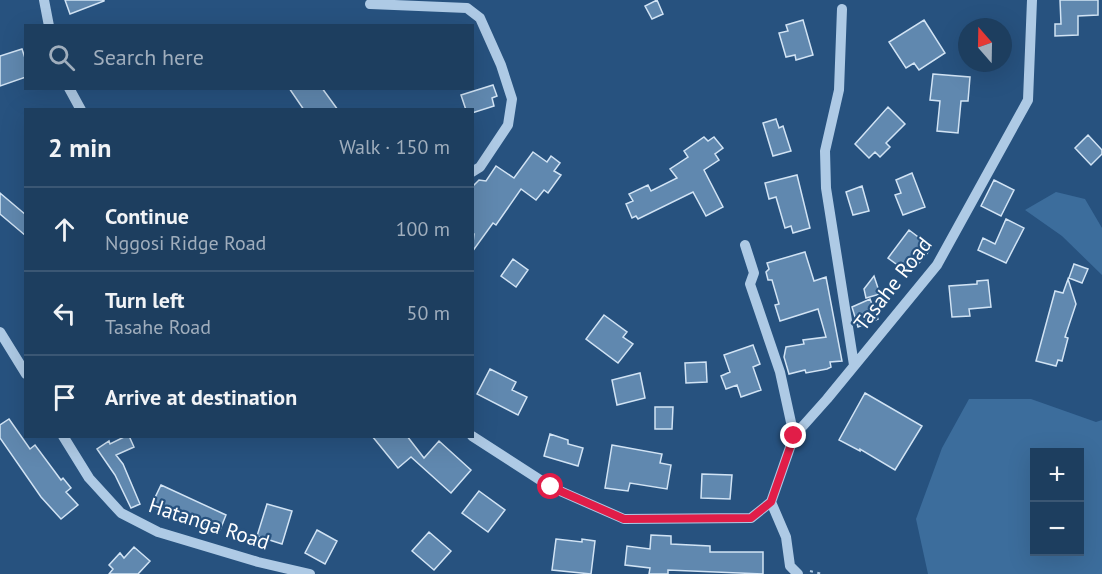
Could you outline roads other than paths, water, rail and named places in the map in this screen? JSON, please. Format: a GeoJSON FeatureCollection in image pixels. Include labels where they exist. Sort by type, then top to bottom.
{"type":"FeatureCollection","features":[{"type":"Feature","properties":{"kind":"street"},"geometry":{"type":"LineString","coordinates":[[44,0],[49,24]]}},
{"type":"Feature","properties":{"kind":"street","name":"Tasahe Road"},"geometry":{"type":"LineString","coordinates":[[771,502],[794,436],[937,265],[1028,100],[1032,0]]}},
{"type":"Feature","properties":{"kind":"street"},"geometry":{"type":"LineString","coordinates":[[370,4],[467,8],[480,18],[501,66],[512,99],[508,125],[480,167],[474,171]]}},
{"type":"Feature","properties":{"kind":"street"},"geometry":{"type":"LineString","coordinates":[[842,9],[838,90],[825,151],[826,188],[854,365]]}},
{"type":"Feature","properties":{"kind":"street"},"geometry":{"type":"LineString","coordinates":[[70,90],[80,108]]}},
{"type":"Feature","properties":{"kind":"street"},"geometry":{"type":"LineString","coordinates":[[745,245],[754,273],[750,284],[780,372],[794,436]]}},
{"type":"Feature","properties":{"kind":"street"},"geometry":{"type":"LineString","coordinates":[[0,332],[24,371]]}},
{"type":"Feature","properties":{"kind":"street"},"geometry":{"type":"LineString","coordinates":[[474,437],[551,487],[624,519],[751,518],[771,502],[786,537],[792,571]]}},
{"type":"Feature","properties":{"kind":"street","name":"Hatanga Road"},"geometry":{"type":"LineString","coordinates":[[64,438],[89,478],[121,513],[158,532],[258,562],[310,574]]}}]}
